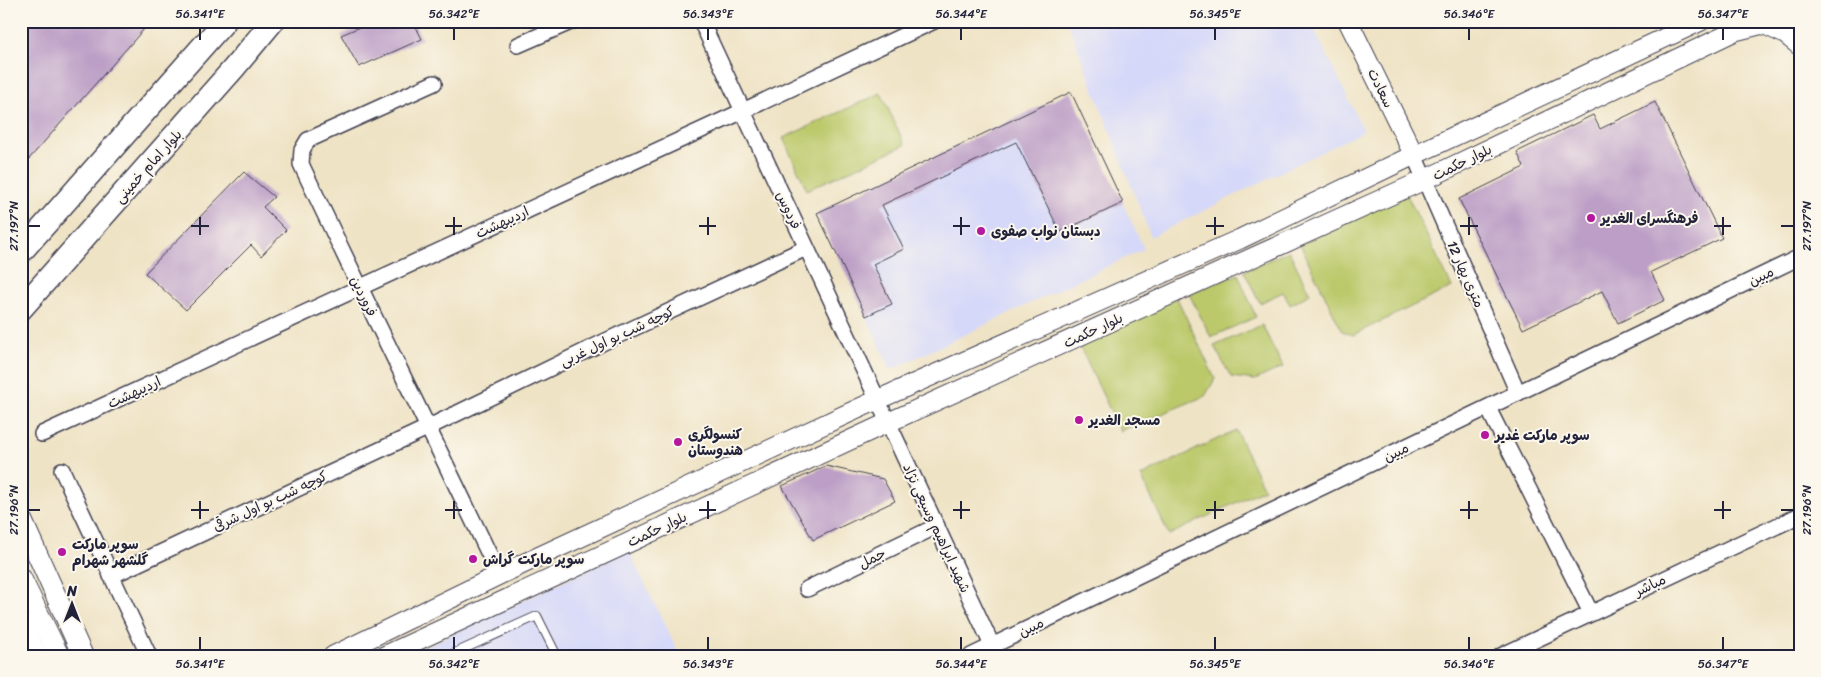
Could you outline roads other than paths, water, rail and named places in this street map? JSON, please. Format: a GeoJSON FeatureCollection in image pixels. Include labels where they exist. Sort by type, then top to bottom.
{"type":"FeatureCollection","features":[{"type":"Feature","properties":{"kind":"main road"},"geometry":{"type":"LineString","coordinates":[[21,252],[225,21]]}},
{"type":"Feature","properties":{"kind":"main road","name":"بلوار امام خمینی"},"geometry":{"type":"LineString","coordinates":[[21,309],[234,68],[273,21]]}},
{"type":"Feature","properties":{"kind":"main road"},"geometry":{"type":"LineString","coordinates":[[21,518],[83,656]]}},
{"type":"Feature","properties":{"kind":"main road"},"geometry":{"type":"LineString","coordinates":[[21,578],[59,656]]}},
{"type":"Feature","properties":{"kind":"main road"},"geometry":{"type":"LineString","coordinates":[[21,622],[37,656]]}},
{"type":"Feature","properties":{"kind":"street"},"geometry":{"type":"LineString","coordinates":[[518,45],[573,21]]}},
{"type":"Feature","properties":{"kind":"street","name":"فردوس"},"geometry":{"type":"LineString","coordinates":[[701,21],[876,400]]}},
{"type":"Feature","properties":{"kind":"street","name":"اردیبهشت"},"geometry":{"type":"LineString","coordinates":[[42,434],[743,112],[934,21]]}},
{"type":"Feature","properties":{"kind":"street","name":"سعادت"},"geometry":{"type":"LineString","coordinates":[[1348,21],[1414,155]]}},
{"type":"Feature","properties":{"kind":"street","name":"بلوار حکمت"},"geometry":{"type":"LineString","coordinates":[[333,656],[499,576],[876,400],[1240,239],[1414,155],[1701,21]]}},
{"type":"Feature","properties":{"kind":"street","name":"بلوار حکمت"},"geometry":{"type":"LineString","coordinates":[[384,656],[888,422],[1424,180],[1735,31],[1763,24],[1785,34],[1800,46]]}},
{"type":"Feature","properties":{"kind":"street","name":"فروردین"},"geometry":{"type":"LineString","coordinates":[[434,83],[308,140],[302,150],[301,164],[499,576]]}},
{"type":"Feature","properties":{"kind":"street","name":"12 متری بهار"},"geometry":{"type":"LineString","coordinates":[[1414,155],[1518,393]]}},
{"type":"Feature","properties":{"kind":"street","name":"کوچه شب بو اول غربی"},"geometry":{"type":"LineString","coordinates":[[429,427],[608,340],[806,248]]}},
{"type":"Feature","properties":{"kind":"street","name":"مبین"},"geometry":{"type":"LineString","coordinates":[[971,656],[994,651],[1518,393],[1800,257]]}},
{"type":"Feature","properties":{"kind":"street","name":"شهید ابراهیم وسیعی نژاد"},"geometry":{"type":"LineString","coordinates":[[876,400],[937,526],[994,651]]}},
{"type":"Feature","properties":{"kind":"street"},"geometry":{"type":"LineString","coordinates":[[1488,408],[1591,613]]}},
{"type":"Feature","properties":{"kind":"street","name":"کوچه شب بو اول شرقی"},"geometry":{"type":"LineString","coordinates":[[111,576],[429,427]]}},
{"type":"Feature","properties":{"kind":"street"},"geometry":{"type":"LineString","coordinates":[[62,470],[149,656]]}},
{"type":"Feature","properties":{"kind":"street","name":"مباشر"},"geometry":{"type":"LineString","coordinates":[[1501,656],[1800,515]]}},
{"type":"Feature","properties":{"kind":"street","name":"جمل"},"geometry":{"type":"LineString","coordinates":[[807,589],[937,526]]}},
{"type":"Feature","properties":{"kind":"lane"},"geometry":{"type":"LineString","coordinates":[[448,656],[538,616],[557,656]]}},
{"type":"Feature","properties":{"kind":"place","name":"فرهنگسرای الغدیر"},"geometry":{"type":"Point","coordinates":[1591,218]}},
{"type":"Feature","properties":{"kind":"place","name":"دبستان نواب صفوی"},"geometry":{"type":"Point","coordinates":[981,231]}},
{"type":"Feature","properties":{"kind":"place","name":"مسجد الغدیر"},"geometry":{"type":"Point","coordinates":[1079,420]}},
{"type":"Feature","properties":{"kind":"place","name":"سوپر مارکت غدیر"},"geometry":{"type":"Point","coordinates":[1485,435]}},
{"type":"Feature","properties":{"kind":"place","name":"کنسولگری هندوستان"},"geometry":{"type":"Point","coordinates":[678,442]}},
{"type":"Feature","properties":{"kind":"place","name":"سوپر مارکت گلشهر شهرام"},"geometry":{"type":"Point","coordinates":[62,552]}},
{"type":"Feature","properties":{"kind":"place","name":"سوپر مارکت گراش"},"geometry":{"type":"Point","coordinates":[473,559]}}]}
